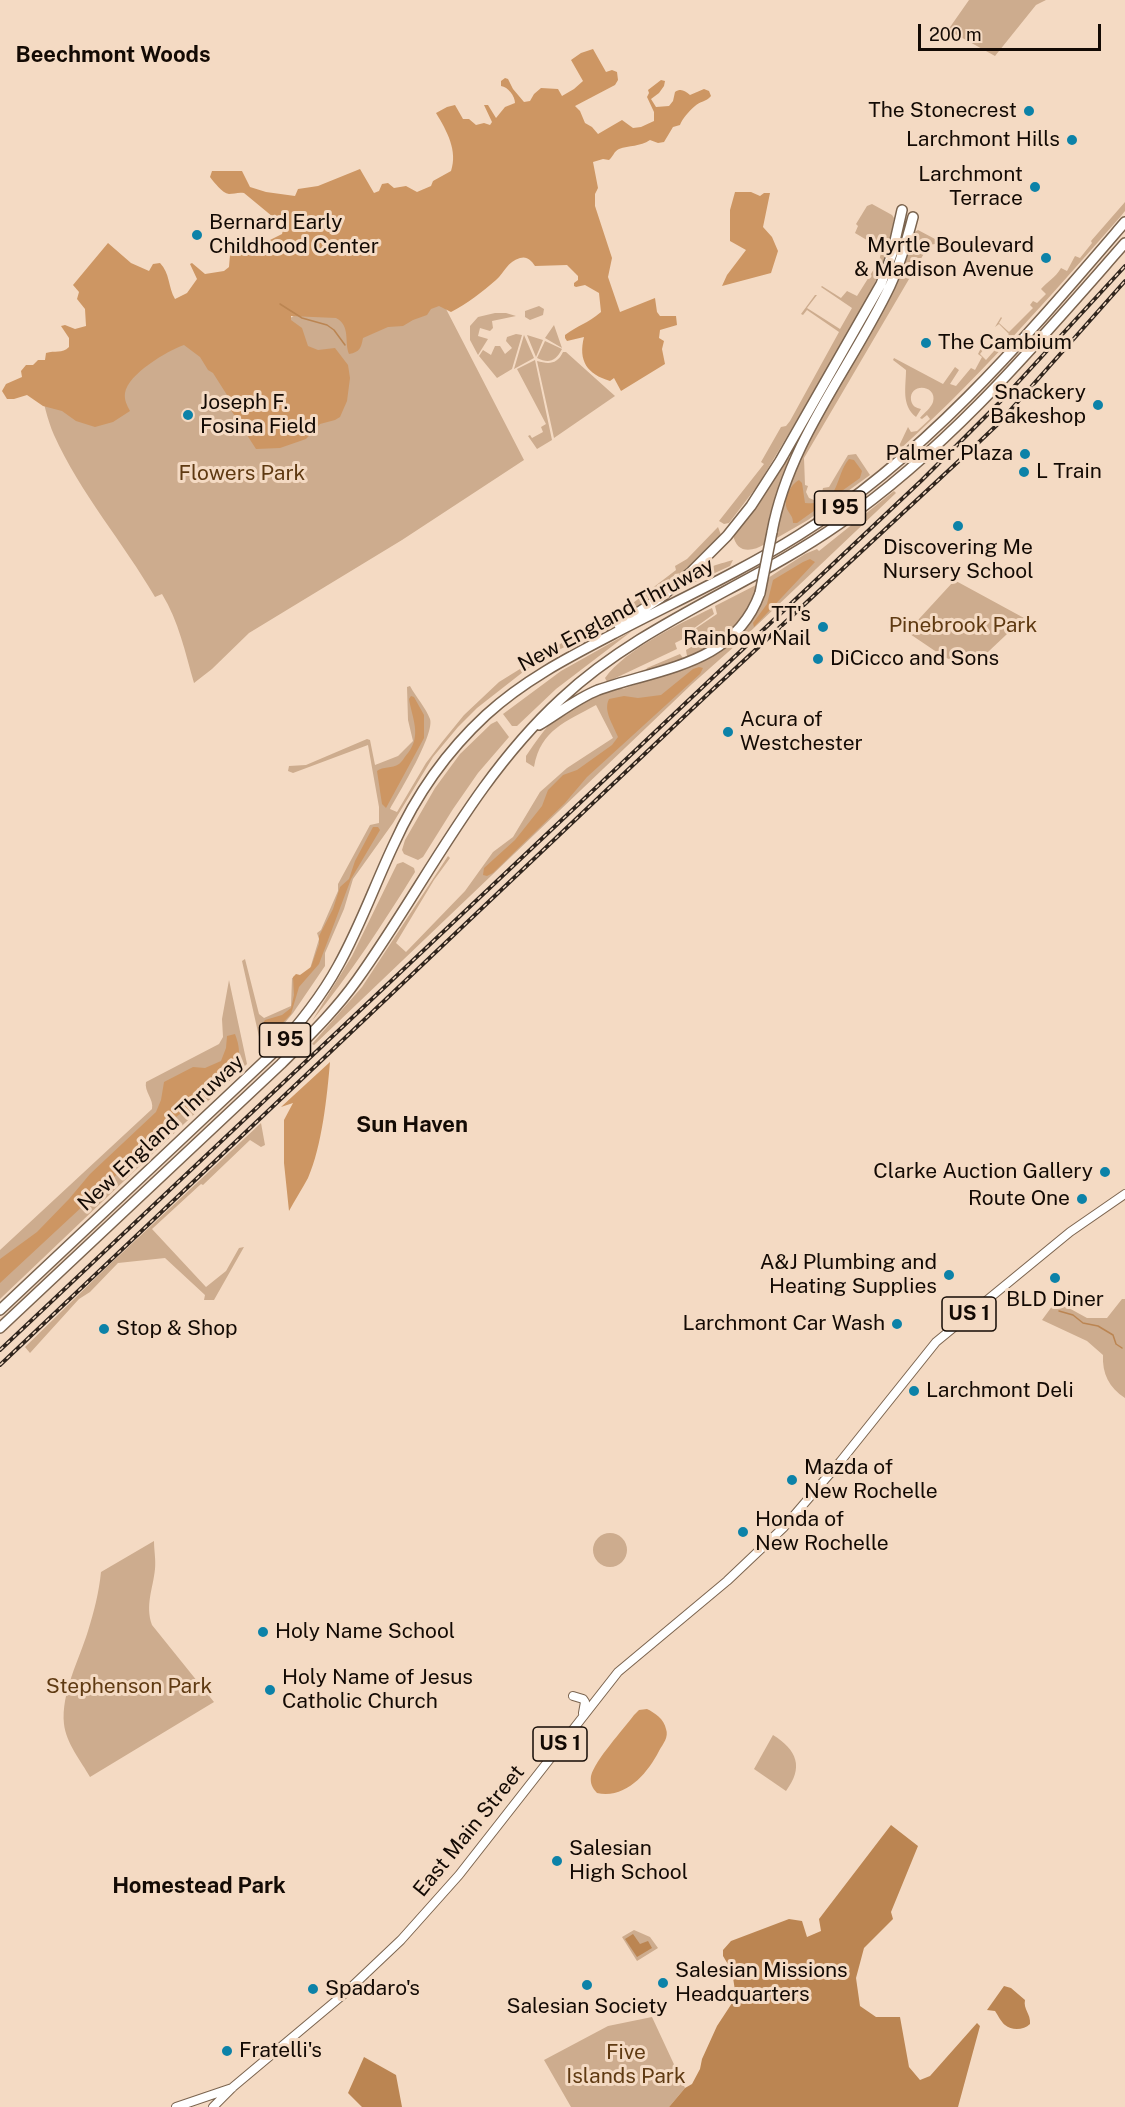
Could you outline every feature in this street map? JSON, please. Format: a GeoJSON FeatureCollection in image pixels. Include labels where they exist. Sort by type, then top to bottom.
{"type":"FeatureCollection","features":[{"type":"Feature","properties":{"kind":"highway"},"geometry":{"type":"LineString","coordinates":[[554,665],[670,590],[717,546],[751,507],[786,451],[881,284],[892,254],[902,210]]}},
{"type":"Feature","properties":{"kind":"highway"},"geometry":{"type":"LineString","coordinates":[[527,732],[588,694],[686,664],[708,654],[740,627],[754,608],[760,593],[779,501],[794,462],[810,427],[889,287],[902,257],[913,217]]}},
{"type":"Feature","properties":{"kind":"highway","name":"New England Thruway"},"geometry":{"type":"LineString","coordinates":[[0,1310],[287,1038],[315,1004],[339,966],[403,824],[439,766],[467,733],[500,702],[554,665],[760,558],[850,501],[917,445],[958,405],[1027,333],[1125,222]]}},
{"type":"Feature","properties":{"kind":"highway","name":"New England Thruway"},"geometry":{"type":"LineString","coordinates":[[0,1328],[325,1020],[356,982],[476,795],[527,732],[585,678],[639,639],[784,560],[840,524],[893,484],[943,439],[991,390],[1125,243]]}},
{"type":"Feature","properties":{"kind":"main road","name":"East Main Street"},"geometry":{"type":"LineString","coordinates":[[213,2107],[233,2087],[329,2007],[401,1940],[459,1875],[618,1672],[771,1541],[840,1462],[936,1342],[1070,1232],[1125,1194]]}},
{"type":"Feature","properties":{"kind":"main road"},"geometry":{"type":"LineString","coordinates":[[573,1696],[585,1702],[581,1718]]}},
{"type":"Feature","properties":{"kind":"main road","name":"US 1"},"geometry":{"type":"LineString","coordinates":[[176,2107],[233,2087]]}},
{"type":"Feature","properties":{"kind":"green space"},"geometry":{"type":"Polygon","coordinates":[[[969,0],[1046,0],[1036,5],[995,56],[948,30],[969,0]]]}},
{"type":"Feature","properties":{"kind":"green space"},"geometry":{"type":"Polygon","coordinates":[[[1125,202],[1125,211],[1121,216],[1037,310],[980,372],[889,459],[887,452],[890,447],[899,446],[908,427],[911,432],[917,431],[930,419],[927,415],[920,418],[933,402],[933,396],[928,389],[918,388],[914,390],[911,400],[921,409],[916,417],[911,412],[906,401],[906,370],[893,360],[894,358],[943,384],[955,367],[959,370],[950,384],[956,386],[971,368],[975,370],[982,357],[978,354],[981,348],[984,349],[980,354],[986,360],[1009,334],[999,324],[995,327],[1001,317],[999,323],[1009,332],[1033,308],[1030,305],[1033,301],[1037,303],[1046,294],[1041,289],[1061,268],[1067,271],[1075,256],[1080,258],[1092,243],[1091,241],[1125,202]]]}},
{"type":"Feature","properties":{"kind":"green space"},"geometry":{"type":"Polygon","coordinates":[[[872,204],[894,218],[888,248],[873,286],[849,332],[758,485],[729,523],[724,524],[719,521],[764,464],[761,462],[781,427],[786,426],[790,421],[839,332],[807,310],[803,315],[801,314],[817,295],[807,308],[840,329],[852,308],[821,287],[841,298],[847,291],[857,296],[879,261],[882,249],[855,233],[858,226],[856,224],[867,206],[872,204]]]}},
{"type":"Feature","properties":{"kind":"green space"},"geometry":{"type":"Polygon","coordinates":[[[918,230],[935,239],[935,244],[929,245],[804,458],[805,485],[808,486],[806,492],[809,498],[814,500],[821,497],[823,488],[829,487],[848,455],[856,454],[870,475],[808,520],[775,539],[785,497],[809,438],[913,233],[918,230]]]}},
{"type":"Feature","properties":{"kind":"green space","name":"Flowers Park"},"geometry":{"type":"Polygon","coordinates":[[[413,245],[524,460],[402,540],[249,633],[194,683],[181,637],[168,605],[162,594],[155,597],[76,477],[47,417],[39,385],[180,299],[260,336],[413,245]]]}},
{"type":"Feature","properties":{"kind":"green space"},"geometry":{"type":"Polygon","coordinates":[[[539,306],[544,309],[543,315],[530,320],[525,317],[525,311],[539,306]]]}},
{"type":"Feature","properties":{"kind":"green space"},"geometry":{"type":"Polygon","coordinates":[[[495,313],[516,316],[492,321],[493,328],[490,331],[480,328],[478,336],[488,339],[478,355],[470,340],[470,326],[478,317],[495,313]]]}},
{"type":"Feature","properties":{"kind":"green space"},"geometry":{"type":"Polygon","coordinates":[[[554,325],[562,348],[545,338],[554,325]]]}},
{"type":"Feature","properties":{"kind":"green space"},"geometry":{"type":"Polygon","coordinates":[[[522,335],[512,369],[497,378],[479,356],[483,350],[491,355],[495,346],[500,346],[505,354],[512,348],[506,341],[507,337],[522,335]]]}},
{"type":"Feature","properties":{"kind":"green space"},"geometry":{"type":"Polygon","coordinates":[[[524,335],[534,358],[514,369],[524,335]]]}},
{"type":"Feature","properties":{"kind":"green space"},"geometry":{"type":"Polygon","coordinates":[[[527,335],[543,340],[536,357],[527,335]]]}},
{"type":"Feature","properties":{"kind":"green space"},"geometry":{"type":"Polygon","coordinates":[[[545,341],[562,349],[552,360],[545,361],[537,358],[545,341]]]}},
{"type":"Feature","properties":{"kind":"green space"},"geometry":{"type":"Polygon","coordinates":[[[563,352],[566,352],[615,396],[554,438],[537,361],[545,363],[555,361],[563,352]]]}},
{"type":"Feature","properties":{"kind":"green space"},"geometry":{"type":"Polygon","coordinates":[[[535,360],[552,440],[537,449],[528,436],[532,438],[543,432],[541,427],[546,424],[517,369],[535,360]]]}},
{"type":"Feature","properties":{"kind":"green space"},"geometry":{"type":"Polygon","coordinates":[[[786,457],[790,458],[770,514],[765,544],[755,549],[745,550],[737,545],[733,534],[786,457]]]}},
{"type":"Feature","properties":{"kind":"green space"},"geometry":{"type":"Polygon","coordinates":[[[894,491],[896,493],[692,684],[314,1045],[312,1044],[362,987],[448,856],[450,858],[396,943],[406,952],[465,891],[493,852],[513,837],[540,792],[567,768],[613,738],[596,705],[565,722],[549,735],[537,754],[534,767],[526,762],[526,756],[555,719],[583,700],[669,673],[713,653],[749,624],[761,603],[768,578],[805,554],[817,549],[819,551],[894,491]]]}},
{"type":"Feature","properties":{"kind":"green space"},"geometry":{"type":"Polygon","coordinates":[[[718,527],[721,535],[682,573],[675,574],[669,582],[625,615],[555,652],[523,672],[477,708],[458,727],[433,757],[393,823],[353,879],[344,909],[325,953],[325,966],[293,1013],[262,1050],[242,961],[245,959],[259,1014],[264,1018],[291,1006],[292,978],[309,972],[319,939],[317,933],[321,930],[338,891],[338,884],[370,825],[379,823],[379,807],[368,745],[293,773],[288,771],[289,766],[306,765],[367,739],[370,740],[375,765],[398,756],[413,741],[408,720],[407,687],[410,686],[430,719],[430,727],[415,764],[390,809],[397,812],[426,763],[442,742],[464,715],[499,682],[615,610],[629,606],[676,570],[675,566],[687,559],[718,527]]]}},
{"type":"Feature","properties":{"kind":"green space"},"geometry":{"type":"Polygon","coordinates":[[[733,560],[730,566],[693,583],[698,574],[703,571],[733,560]]]}},
{"type":"Feature","properties":{"kind":"green space","name":"Pinebrook Park"},"geometry":{"type":"Polygon","coordinates":[[[956,581],[1024,618],[971,668],[944,657],[907,632],[956,581]]]}},
{"type":"Feature","properties":{"kind":"green space"},"geometry":{"type":"Polygon","coordinates":[[[758,584],[755,596],[742,619],[723,638],[690,659],[645,672],[647,668],[680,654],[683,658],[687,656],[686,650],[707,638],[704,634],[688,644],[686,635],[717,614],[715,606],[758,584]]]}},
{"type":"Feature","properties":{"kind":"green space"},"geometry":{"type":"Polygon","coordinates":[[[712,608],[714,614],[675,643],[677,649],[607,682],[605,678],[614,667],[639,647],[712,608]]]}},
{"type":"Feature","properties":{"kind":"green space"},"geometry":{"type":"Polygon","coordinates":[[[632,631],[556,689],[517,726],[512,726],[503,714],[561,671],[632,631]]]}},
{"type":"Feature","properties":{"kind":"green space"},"geometry":{"type":"Polygon","coordinates":[[[497,721],[509,737],[478,773],[423,857],[418,860],[404,854],[402,850],[405,840],[435,788],[460,754],[497,721]]]}},
{"type":"Feature","properties":{"kind":"green space"},"geometry":{"type":"Polygon","coordinates":[[[403,862],[414,868],[415,872],[366,948],[312,1021],[352,956],[397,864],[403,862]]]}},
{"type":"Feature","properties":{"kind":"green space"},"geometry":{"type":"Polygon","coordinates":[[[229,980],[247,1064],[0,1299],[0,1250],[152,1109],[146,1082],[219,1044],[223,1037],[222,1019],[229,980]]]}},
{"type":"Feature","properties":{"kind":"green space"},"geometry":{"type":"Polygon","coordinates":[[[261,1123],[265,1145],[261,1147],[250,1140],[152,1229],[206,1287],[226,1271],[239,1248],[244,1247],[214,1300],[204,1300],[205,1295],[165,1258],[118,1263],[90,1292],[79,1299],[30,1353],[25,1347],[261,1123]]]}},
{"type":"Feature","properties":{"kind":"green space"},"geometry":{"type":"Polygon","coordinates":[[[1122,1299],[1125,1299],[1125,1398],[1108,1380],[1103,1355],[1087,1341],[1042,1320],[1053,1305],[1067,1307],[1087,1318],[1107,1318],[1122,1299]]]}},
{"type":"Feature","properties":{"kind":"green space"},"geometry":{"type":"Polygon","coordinates":[[[610,1533],[622,1538],[627,1550],[622,1562],[610,1567],[598,1562],[593,1550],[598,1538],[610,1533]]]}},
{"type":"Feature","properties":{"kind":"green space","name":"Stephenson Park"},"geometry":{"type":"Polygon","coordinates":[[[154,1541],[155,1569],[149,1604],[152,1625],[214,1702],[90,1777],[65,1731],[65,1700],[92,1617],[101,1572],[154,1541]]]}},
{"type":"Feature","properties":{"kind":"green space"},"geometry":{"type":"Polygon","coordinates":[[[773,1735],[788,1747],[795,1760],[795,1774],[786,1791],[754,1769],[773,1735]]]}},
{"type":"Feature","properties":{"kind":"green space"},"geometry":{"type":"Polygon","coordinates":[[[634,1930],[650,1937],[658,1948],[637,1961],[622,1937],[634,1930]]]}},
{"type":"Feature","properties":{"kind":"green space","name":"Five Islands Park"},"geometry":{"type":"Polygon","coordinates":[[[652,2017],[685,2088],[669,2107],[571,2107],[544,2060],[608,2026],[652,2017]]]}},
{"type":"Feature","properties":{"kind":"shaded area"},"geometry":{"type":"Polygon","coordinates":[[[593,49],[606,72],[612,70],[617,72],[618,80],[615,85],[575,106],[585,123],[598,134],[622,120],[633,128],[654,121],[654,112],[647,97],[648,90],[661,80],[665,81],[664,86],[651,99],[656,107],[669,106],[675,92],[679,90],[690,95],[704,89],[709,91],[711,96],[697,104],[680,125],[673,127],[664,142],[658,143],[650,140],[619,149],[609,160],[593,162],[598,188],[595,194],[595,206],[612,258],[608,277],[620,312],[655,298],[657,312],[660,316],[676,316],[677,325],[660,330],[659,338],[664,341],[662,349],[665,364],[621,391],[614,378],[610,381],[595,375],[586,365],[582,353],[584,337],[567,341],[565,338],[565,335],[601,312],[599,293],[585,285],[574,286],[578,276],[567,265],[535,266],[529,259],[522,258],[512,262],[496,280],[457,309],[451,312],[439,306],[431,309],[427,315],[403,326],[388,327],[363,338],[359,349],[353,353],[349,354],[344,325],[336,318],[291,316],[291,320],[302,328],[308,346],[318,350],[335,348],[348,365],[350,378],[347,401],[340,417],[320,424],[306,439],[280,448],[256,449],[229,407],[227,395],[213,373],[208,370],[200,357],[184,345],[168,352],[133,378],[125,393],[125,400],[130,411],[113,422],[95,427],[76,421],[62,411],[43,406],[27,395],[7,399],[2,391],[6,384],[22,377],[21,371],[26,365],[45,360],[46,353],[61,351],[69,347],[69,338],[61,326],[65,325],[75,329],[86,326],[85,309],[77,299],[79,292],[73,285],[108,243],[131,263],[149,271],[153,264],[160,263],[166,271],[175,299],[187,293],[197,279],[190,264],[192,263],[205,274],[224,271],[229,267],[230,255],[264,247],[266,242],[282,234],[284,226],[244,193],[229,194],[221,190],[210,177],[212,171],[242,171],[250,187],[295,196],[298,189],[318,186],[360,169],[374,193],[379,191],[382,184],[388,183],[394,188],[406,186],[417,192],[431,186],[433,181],[451,171],[453,164],[450,141],[436,113],[455,105],[463,119],[469,119],[476,125],[484,123],[490,125],[492,122],[484,105],[488,105],[496,118],[505,107],[515,103],[511,92],[501,86],[501,81],[505,78],[524,102],[530,101],[541,88],[558,89],[562,96],[583,81],[571,60],[593,49]]]}},
{"type":"Feature","properties":{"kind":"shaded area"},"geometry":{"type":"Polygon","coordinates":[[[735,192],[751,192],[760,196],[770,193],[763,227],[772,237],[778,251],[771,273],[722,286],[727,275],[746,250],[730,241],[730,210],[735,192]]]}},
{"type":"Feature","properties":{"kind":"shaded area"},"geometry":{"type":"Polygon","coordinates":[[[849,459],[854,460],[862,471],[860,478],[797,523],[793,523],[786,501],[793,485],[799,480],[802,483],[805,503],[825,500],[831,496],[849,459]]]}},
{"type":"Feature","properties":{"kind":"shaded area"},"geometry":{"type":"Polygon","coordinates":[[[810,559],[815,562],[754,627],[753,623],[767,604],[773,580],[810,559]]]}},
{"type":"Feature","properties":{"kind":"shaded area"},"geometry":{"type":"Polygon","coordinates":[[[703,668],[700,674],[587,777],[565,803],[493,873],[483,875],[484,868],[515,840],[542,806],[548,790],[563,775],[577,770],[612,745],[618,737],[608,713],[609,699],[624,696],[638,698],[661,695],[693,669],[703,668]]]}},
{"type":"Feature","properties":{"kind":"shaded area"},"geometry":{"type":"Polygon","coordinates":[[[411,696],[414,697],[424,715],[424,738],[386,808],[382,804],[377,771],[399,764],[412,746],[415,733],[409,699],[411,696]]]}},
{"type":"Feature","properties":{"kind":"shaded area"},"geometry":{"type":"Polygon","coordinates":[[[373,827],[378,827],[380,830],[351,879],[319,964],[299,987],[291,1014],[277,1029],[270,1032],[262,1025],[265,1020],[282,1015],[291,1008],[294,995],[293,977],[311,967],[319,944],[319,936],[333,909],[340,887],[349,879],[355,861],[373,827]]]}},
{"type":"Feature","properties":{"kind":"shaded area"},"geometry":{"type":"Polygon","coordinates":[[[235,1034],[239,1050],[237,1064],[222,1085],[171,1121],[155,1139],[0,1283],[0,1259],[37,1232],[90,1174],[156,1112],[164,1082],[193,1067],[205,1068],[221,1061],[226,1048],[227,1036],[235,1034]]]}},
{"type":"Feature","properties":{"kind":"shaded area"},"geometry":{"type":"Polygon","coordinates":[[[330,1062],[317,1151],[308,1178],[289,1211],[284,1163],[284,1120],[293,1103],[281,1107],[330,1062]]]}},
{"type":"Feature","properties":{"kind":"shaded area"},"geometry":{"type":"Polygon","coordinates":[[[647,1709],[661,1719],[667,1732],[654,1760],[642,1776],[626,1788],[607,1794],[597,1793],[592,1785],[591,1776],[598,1762],[634,1715],[639,1710],[647,1709]]]}},
{"type":"Feature","properties":{"kind":"shaded area"},"geometry":{"type":"Polygon","coordinates":[[[891,1825],[918,1846],[891,1912],[893,1919],[864,1948],[856,1978],[860,2006],[876,2017],[900,2017],[909,2067],[920,2080],[930,2076],[977,2023],[980,2026],[958,2107],[669,2107],[685,2088],[692,2084],[717,2026],[736,1997],[732,1971],[723,1956],[723,1950],[731,1941],[789,1919],[802,1921],[807,1937],[821,1931],[819,1919],[891,1825]]]}},
{"type":"Feature","properties":{"kind":"shaded area"},"geometry":{"type":"Polygon","coordinates":[[[633,1934],[640,1944],[648,1941],[652,1948],[637,1957],[625,1939],[633,1934]]]}},
{"type":"Feature","properties":{"kind":"shaded area"},"geometry":{"type":"Polygon","coordinates":[[[1004,1986],[1011,1988],[1025,2000],[1030,2024],[1025,2028],[1008,2027],[995,2011],[987,2010],[1004,1986]]]}},
{"type":"Feature","properties":{"kind":"shaded area"},"geometry":{"type":"Polygon","coordinates":[[[364,2057],[396,2075],[402,2107],[362,2107],[348,2093],[364,2057]]]}},
{"type":"Feature","properties":{"kind":"waterway"},"geometry":{"type":"LineString","coordinates":[[280,304],[302,318],[327,325],[334,330],[345,345]]}},
{"type":"Feature","properties":{"kind":"waterway"},"geometry":{"type":"LineString","coordinates":[[1059,1311],[1073,1315],[1083,1323],[1098,1326],[1113,1335],[1116,1344],[1122,1348]]}},
{"type":"Feature","properties":{"kind":"railway"},"geometry":{"type":"LineString","coordinates":[[0,1350],[922,480],[998,404],[1125,266]]}},
{"type":"Feature","properties":{"kind":"railway"},"geometry":{"type":"LineString","coordinates":[[0,1365],[709,693],[999,423],[1125,281]]}},
{"type":"Feature","properties":{"kind":"place","name":"The Stonecrest"},"geometry":{"type":"Point","coordinates":[1029,111]}},
{"type":"Feature","properties":{"kind":"place","name":"Larchmont Hills"},"geometry":{"type":"Point","coordinates":[1072,140]}},
{"type":"Feature","properties":{"kind":"place","name":"Larchmont Terrace"},"geometry":{"type":"Point","coordinates":[1035,187]}},
{"type":"Feature","properties":{"kind":"place","name":"Bernard Early Childhood Center"},"geometry":{"type":"Point","coordinates":[197,235]}},
{"type":"Feature","properties":{"kind":"place","name":"Myrtle Boulevard & Madison Avenue"},"geometry":{"type":"Point","coordinates":[1046,258]}},
{"type":"Feature","properties":{"kind":"place","name":"The Cambium"},"geometry":{"type":"Point","coordinates":[926,343]}},
{"type":"Feature","properties":{"kind":"place","name":"Snackery Bakeshop"},"geometry":{"type":"Point","coordinates":[1098,405]}},
{"type":"Feature","properties":{"kind":"place","name":"Joseph F. Fosina Field"},"geometry":{"type":"Point","coordinates":[188,415]}},
{"type":"Feature","properties":{"kind":"place","name":"Palmer Plaza"},"geometry":{"type":"Point","coordinates":[1025,454]}},
{"type":"Feature","properties":{"kind":"place","name":"L Train"},"geometry":{"type":"Point","coordinates":[1024,472]}},
{"type":"Feature","properties":{"kind":"place","name":"Discovering Me Nursery School"},"geometry":{"type":"Point","coordinates":[958,526]}},
{"type":"Feature","properties":{"kind":"place","name":"TT's Rainbow Nail"},"geometry":{"type":"Point","coordinates":[823,627]}},
{"type":"Feature","properties":{"kind":"place","name":"DiCicco and Sons"},"geometry":{"type":"Point","coordinates":[818,659]}},
{"type":"Feature","properties":{"kind":"place","name":"Acura of Westchester"},"geometry":{"type":"Point","coordinates":[728,732]}},
{"type":"Feature","properties":{"kind":"place","name":"Clarke Auction Gallery"},"geometry":{"type":"Point","coordinates":[1105,1172]}},
{"type":"Feature","properties":{"kind":"place","name":"Route One"},"geometry":{"type":"Point","coordinates":[1082,1199]}},
{"type":"Feature","properties":{"kind":"place","name":"A&J Plumbing and Heating Supplies"},"geometry":{"type":"Point","coordinates":[949,1275]}},
{"type":"Feature","properties":{"kind":"place","name":"BLD Diner"},"geometry":{"type":"Point","coordinates":[1055,1278]}},
{"type":"Feature","properties":{"kind":"place","name":"Larchmont Car Wash"},"geometry":{"type":"Point","coordinates":[897,1324]}},
{"type":"Feature","properties":{"kind":"place","name":"Stop & Shop"},"geometry":{"type":"Point","coordinates":[104,1329]}},
{"type":"Feature","properties":{"kind":"place","name":"Larchmont Deli"},"geometry":{"type":"Point","coordinates":[914,1391]}},
{"type":"Feature","properties":{"kind":"place","name":"Mazda of New Rochelle"},"geometry":{"type":"Point","coordinates":[792,1480]}},
{"type":"Feature","properties":{"kind":"place","name":"Honda of New Rochelle"},"geometry":{"type":"Point","coordinates":[743,1532]}},
{"type":"Feature","properties":{"kind":"place","name":"Holy Name School"},"geometry":{"type":"Point","coordinates":[263,1632]}},
{"type":"Feature","properties":{"kind":"place","name":"Holy Name of Jesus Catholic Church"},"geometry":{"type":"Point","coordinates":[270,1690]}},
{"type":"Feature","properties":{"kind":"place","name":"Salesian High School"},"geometry":{"type":"Point","coordinates":[557,1861]}},
{"type":"Feature","properties":{"kind":"place","name":"Salesian Missions Headquarters"},"geometry":{"type":"Point","coordinates":[663,1983]}},
{"type":"Feature","properties":{"kind":"place","name":"Salesian Society"},"geometry":{"type":"Point","coordinates":[587,1985]}},
{"type":"Feature","properties":{"kind":"place","name":"Spadaro's"},"geometry":{"type":"Point","coordinates":[313,1989]}},
{"type":"Feature","properties":{"kind":"place","name":"Fratelli's"},"geometry":{"type":"Point","coordinates":[227,2051]}},
{"type":"Feature","properties":{"kind":"district","name":"Beechmont Woods"},"geometry":{"type":"Point","coordinates":[113,55]}},
{"type":"Feature","properties":{"kind":"district","name":"Sun Haven"},"geometry":{"type":"Point","coordinates":[412,1125]}},
{"type":"Feature","properties":{"kind":"district","name":"Homestead Park"},"geometry":{"type":"Point","coordinates":[199,1886]}}]}
